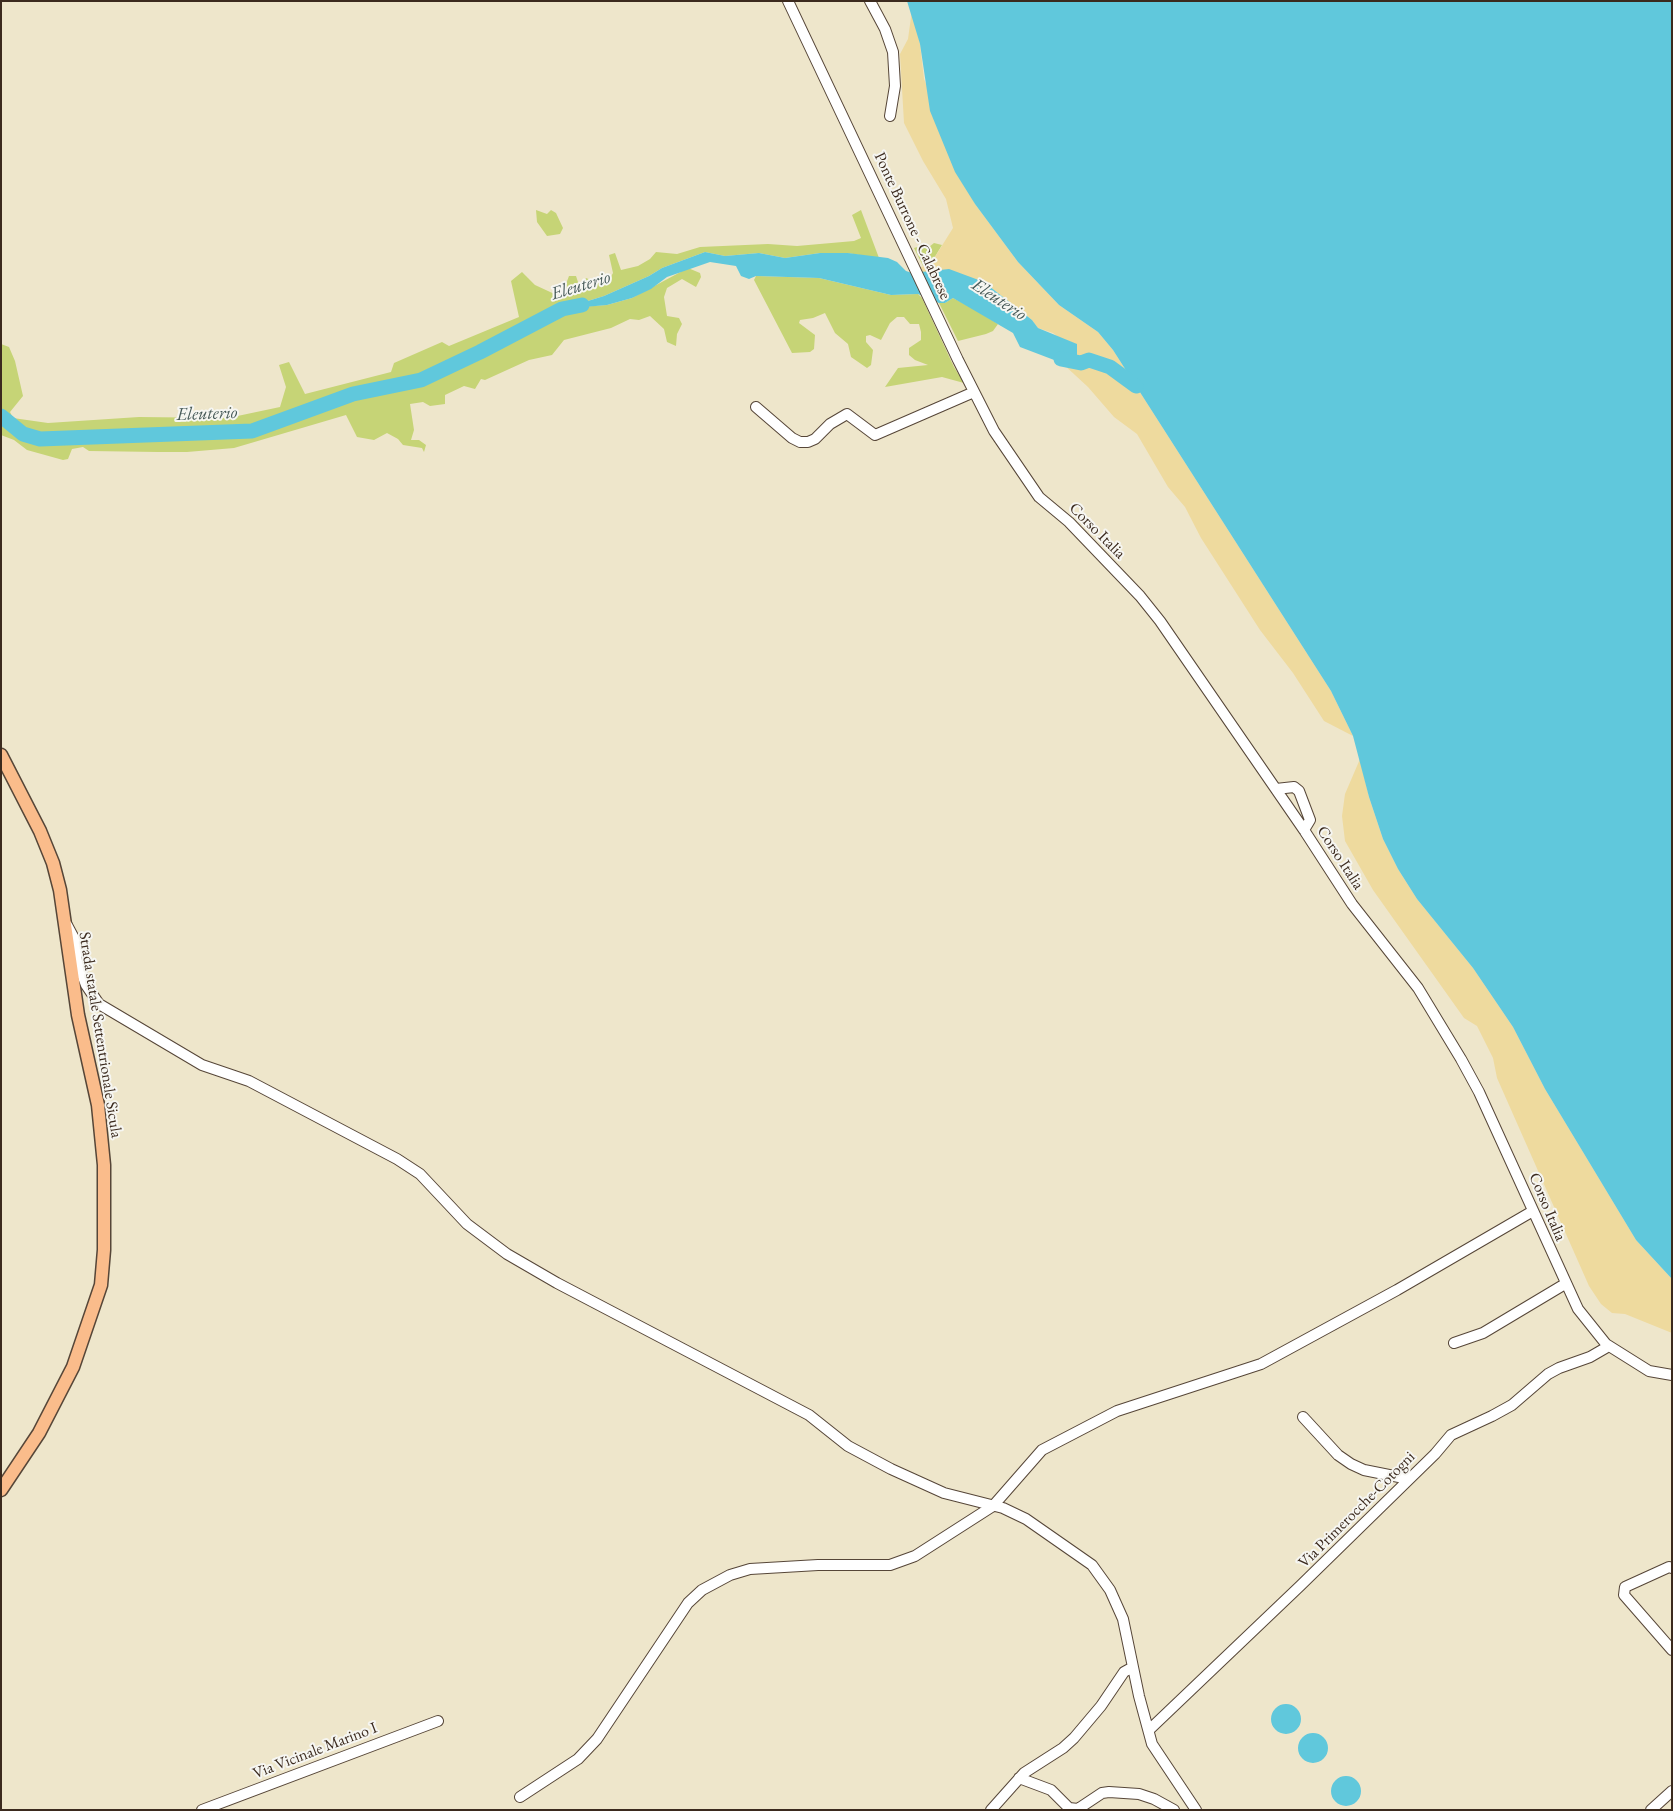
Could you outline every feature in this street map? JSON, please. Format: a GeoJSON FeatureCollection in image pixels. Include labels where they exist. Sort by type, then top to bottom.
{"type":"FeatureCollection","features":[{"type":"Feature","properties":{"kind":"main road","name":"Strada statale Settentrionale Sicula"},"geometry":{"type":"LineString","coordinates":[[1,755],[40,831],[53,864],[66,923],[78,1015],[99,1113],[104,1165],[104,1250],[101,1285],[73,1367],[56,1402],[1,1490]]}},
{"type":"Feature","properties":{"kind":"street","name":"Ponte Burrone - Calabrese"},"geometry":{"type":"LineString","coordinates":[[788,1],[958,360]]}},
{"type":"Feature","properties":{"kind":"street"},"geometry":{"type":"LineString","coordinates":[[870,1],[885,29],[893,52],[895,86],[890,116]]}},
{"type":"Feature","properties":{"kind":"street","name":"Corso Italia"},"geometry":{"type":"LineString","coordinates":[[958,360],[994,431],[1039,497],[1069,522],[1140,596],[1276,789],[1352,904],[1418,988],[1461,1059],[1506,1150],[1578,1309],[1609,1346],[1649,1370],[1672,1374]]}},
{"type":"Feature","properties":{"kind":"street"},"geometry":{"type":"LineString","coordinates":[[756,407],[792,438],[800,442],[808,442],[815,439],[830,424],[847,414],[875,435],[974,392]]}},
{"type":"Feature","properties":{"kind":"street"},"geometry":{"type":"LineString","coordinates":[[1276,789],[1294,787],[1299,791],[1310,820],[1304,830]]}},
{"type":"Feature","properties":{"kind":"street"},"geometry":{"type":"LineString","coordinates":[[66,923],[75,940],[77,961],[86,985],[99,1004],[202,1065],[249,1081],[397,1159],[420,1174],[467,1224],[507,1254],[557,1284],[809,1415],[848,1446],[891,1470],[944,1493],[993,1506],[1026,1519],[1092,1566],[1110,1590],[1123,1619],[1133,1668],[1156,1750],[1196,1810]]}},
{"type":"Feature","properties":{"kind":"street"},"geometry":{"type":"LineString","coordinates":[[520,1797],[578,1759],[597,1739],[688,1603],[702,1590],[730,1575],[750,1569],[818,1564],[890,1565],[914,1556],[993,1506],[1042,1450],[1117,1411],[1261,1364],[1397,1290],[1533,1211]]}},
{"type":"Feature","properties":{"kind":"street"},"geometry":{"type":"LineString","coordinates":[[1454,1343],[1483,1333],[1566,1284]]}},
{"type":"Feature","properties":{"kind":"street","name":"Via Primerocche-Cotogni"},"geometry":{"type":"LineString","coordinates":[[1149,1730],[1300,1586],[1409,1479],[1450,1435],[1492,1416],[1512,1404],[1548,1374],[1609,1346]]}},
{"type":"Feature","properties":{"kind":"street"},"geometry":{"type":"LineString","coordinates":[[1303,1417],[1338,1455],[1350,1464],[1364,1470],[1409,1479]]}},
{"type":"Feature","properties":{"kind":"street"},"geometry":{"type":"LineString","coordinates":[[1672,1568],[1669,1567],[1625,1587],[1624,1595],[1672,1650]]}},
{"type":"Feature","properties":{"kind":"street"},"geometry":{"type":"LineString","coordinates":[[991,1810],[1019,1778],[1064,1748],[1074,1738],[1102,1706],[1124,1672],[1133,1668]]}},
{"type":"Feature","properties":{"kind":"street","name":"Via Vicinale Marino I"},"geometry":{"type":"LineString","coordinates":[[202,1810],[438,1721]]}},
{"type":"Feature","properties":{"kind":"street"},"geometry":{"type":"LineString","coordinates":[[1019,1778],[1046,1788],[1069,1808],[1078,1809],[1102,1793],[1109,1792],[1139,1794],[1154,1799],[1174,1810]]}},
{"type":"Feature","properties":{"kind":"street"},"geometry":{"type":"LineString","coordinates":[[1650,1810],[1672,1791]]}},
{"type":"Feature","properties":{"kind":"green space"},"geometry":{"type":"Polygon","coordinates":[[[536,210],[547,214],[551,210],[556,213],[563,228],[560,234],[547,236],[537,222],[536,210]]]}},
{"type":"Feature","properties":{"kind":"green space"},"geometry":{"type":"Polygon","coordinates":[[[861,210],[879,258],[847,253],[820,253],[785,258],[759,253],[725,256],[705,252],[662,268],[649,276],[604,296],[565,308],[607,305],[632,298],[688,268],[700,273],[701,277],[696,287],[682,279],[667,288],[664,297],[667,316],[679,318],[682,324],[677,334],[676,346],[667,342],[664,329],[650,316],[639,320],[630,319],[611,328],[564,340],[552,355],[529,360],[485,380],[481,379],[475,389],[464,386],[445,395],[445,404],[430,406],[423,402],[410,404],[414,430],[411,440],[419,440],[426,445],[424,452],[422,448],[403,445],[398,439],[387,433],[374,440],[357,437],[346,415],[234,448],[187,452],[158,452],[89,451],[83,447],[72,449],[68,459],[63,460],[27,450],[14,440],[1,435],[1,344],[9,347],[15,361],[23,396],[10,412],[13,418],[48,423],[139,417],[228,418],[280,407],[286,387],[279,365],[289,362],[305,394],[391,372],[394,363],[442,342],[449,346],[519,317],[511,281],[522,272],[535,285],[561,297],[569,276],[576,276],[578,282],[583,283],[586,278],[600,284],[608,282],[613,273],[609,255],[615,253],[621,270],[638,266],[650,259],[656,252],[677,254],[700,247],[768,244],[797,246],[854,241],[861,238],[852,215],[861,210]],[[531,325],[443,369],[480,352],[531,325]]]}},
{"type":"Feature","properties":{"kind":"green space"},"geometry":{"type":"Polygon","coordinates":[[[934,243],[942,245],[933,260],[923,266],[914,248],[921,246],[929,247],[934,243]]]}},
{"type":"Feature","properties":{"kind":"green space"},"geometry":{"type":"Polygon","coordinates":[[[756,276],[819,278],[891,295],[918,294],[922,298],[954,367],[964,383],[942,377],[885,387],[898,368],[928,365],[915,360],[909,355],[909,348],[921,340],[921,332],[919,324],[910,324],[904,317],[897,317],[890,323],[881,340],[870,335],[866,336],[866,342],[873,350],[871,365],[867,368],[851,357],[848,344],[835,333],[825,313],[813,318],[800,320],[799,323],[815,335],[814,349],[810,352],[792,353],[754,280],[756,276]]]}},
{"type":"Feature","properties":{"kind":"green space"},"geometry":{"type":"Polygon","coordinates":[[[953,298],[998,324],[993,331],[986,334],[958,341],[939,303],[945,303],[953,298]]]}},
{"type":"Feature","properties":{"kind":"sand"},"geometry":{"type":"Polygon","coordinates":[[[912,10],[920,44],[924,79],[975,204],[1018,262],[1059,305],[1098,332],[1113,350],[1331,691],[1353,736],[1324,721],[1293,673],[1260,630],[1201,538],[1185,507],[1168,487],[1137,434],[1114,417],[1088,387],[1062,363],[1081,363],[1083,361],[1077,358],[1077,352],[1053,333],[1038,328],[1032,320],[984,282],[912,273],[933,260],[953,228],[946,199],[923,161],[904,123],[900,54],[908,39],[912,10]]]}},
{"type":"Feature","properties":{"kind":"sand"},"geometry":{"type":"Polygon","coordinates":[[[1360,759],[1369,797],[1383,839],[1398,869],[1417,899],[1473,968],[1513,1027],[1545,1089],[1636,1240],[1672,1279],[1672,1333],[1625,1314],[1612,1313],[1601,1304],[1589,1286],[1497,1078],[1493,1058],[1477,1026],[1464,1018],[1373,890],[1345,841],[1342,816],[1345,794],[1360,759]]]}},
{"type":"Feature","properties":{"kind":"water"},"geometry":{"type":"Polygon","coordinates":[[[907,1],[1672,1],[1672,1279],[1636,1240],[1545,1089],[1513,1027],[1473,968],[1417,899],[1398,869],[1383,839],[1369,797],[1353,736],[1331,691],[1113,350],[1098,332],[1059,305],[1018,262],[975,204],[955,172],[930,111],[920,44],[907,1]]]}},
{"type":"Feature","properties":{"kind":"water"},"geometry":{"type":"Polygon","coordinates":[[[705,252],[725,256],[759,253],[785,258],[820,253],[848,253],[888,258],[912,273],[949,269],[984,282],[1032,320],[1038,328],[1077,344],[1077,358],[1083,361],[1081,363],[1062,363],[1020,347],[1013,333],[953,298],[945,303],[939,303],[918,294],[891,295],[819,278],[756,276],[749,279],[741,276],[736,266],[710,262],[667,277],[651,289],[632,298],[607,305],[562,309],[604,296],[649,276],[662,268],[705,252]]]}},
{"type":"Feature","properties":{"kind":"water"},"geometry":{"type":"Polygon","coordinates":[[[1286,1704],[1292,1705],[1300,1713],[1300,1725],[1292,1733],[1286,1734],[1280,1733],[1272,1725],[1271,1719],[1272,1713],[1280,1705],[1286,1704]]]}},
{"type":"Feature","properties":{"kind":"water"},"geometry":{"type":"Polygon","coordinates":[[[1313,1733],[1324,1737],[1328,1748],[1324,1759],[1313,1763],[1302,1759],[1298,1748],[1302,1737],[1313,1733]]]}},
{"type":"Feature","properties":{"kind":"water"},"geometry":{"type":"Polygon","coordinates":[[[1346,1776],[1357,1780],[1361,1791],[1357,1802],[1346,1806],[1335,1802],[1331,1791],[1335,1780],[1346,1776]]]}},
{"type":"Feature","properties":{"kind":"waterway","name":"Eleuterio"},"geometry":{"type":"LineString","coordinates":[[1,416],[23,434],[40,439],[252,431],[353,394],[421,380],[480,352],[562,309],[582,305]]}},
{"type":"Feature","properties":{"kind":"waterway","name":"Eleuterio"},"geometry":{"type":"LineString","coordinates":[[1061,359],[1081,363],[1089,360],[1110,367],[1136,386]]}}]}
